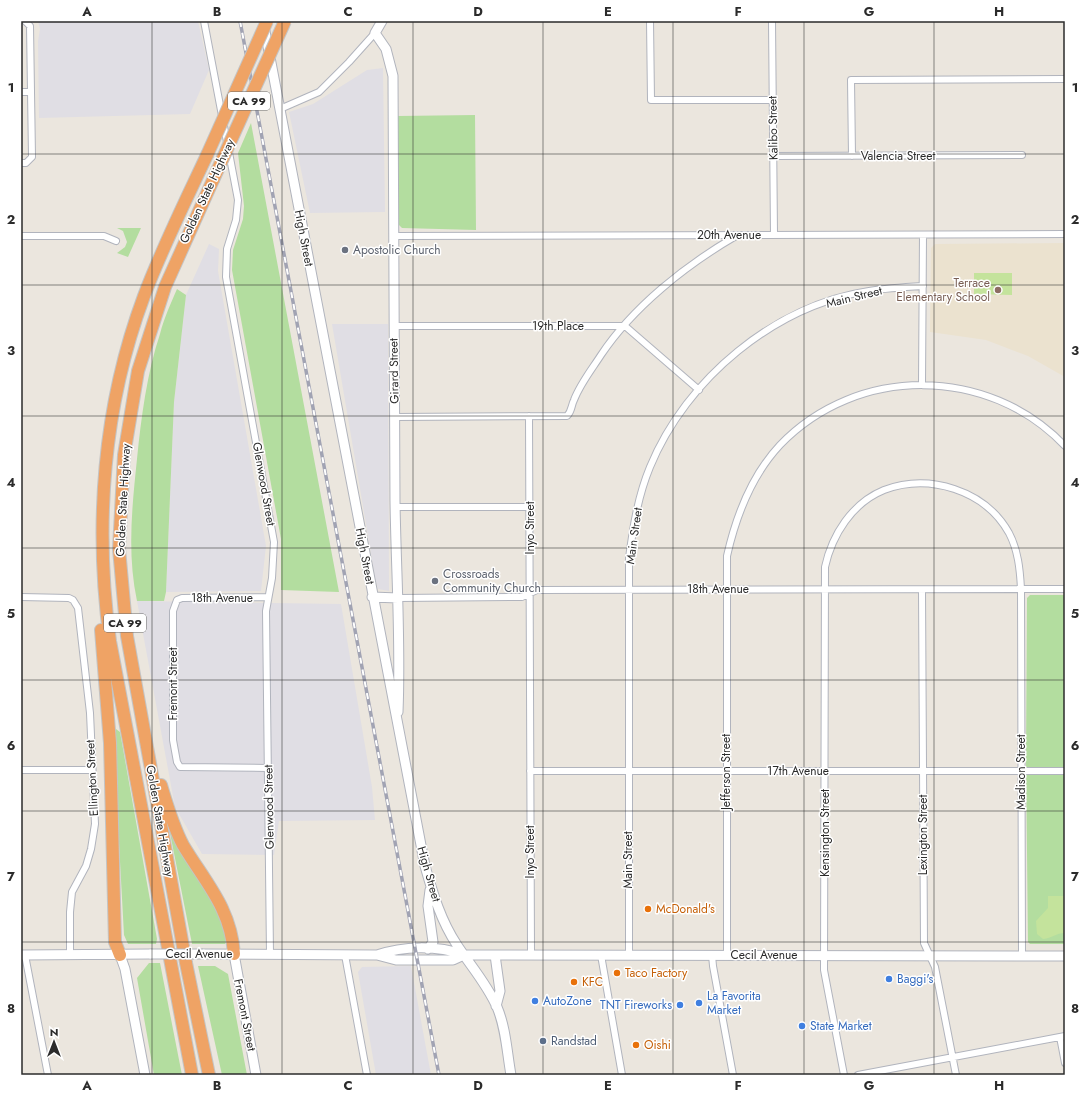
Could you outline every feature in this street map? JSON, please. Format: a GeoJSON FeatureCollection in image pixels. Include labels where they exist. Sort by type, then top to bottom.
{"type":"FeatureCollection","features":[{"type":"Feature","properties":{"kind":"highway","name":"Golden State Highway"},"geometry":{"type":"LineString","coordinates":[[192,1075],[110,641],[103,562],[105,468],[113,410],[122,367],[134,325],[154,269],[267,21]]}},
{"type":"Feature","properties":{"kind":"highway","name":"Golden State Highway"},"geometry":{"type":"LineString","coordinates":[[209,1075],[186,963],[126,636],[120,580],[120,514],[124,455],[135,385],[150,329],[178,256],[285,21]]}},
{"type":"Feature","properties":{"kind":"highway"},"geometry":{"type":"LineString","coordinates":[[103,562],[101,625],[110,743],[116,942],[120,955]]}},
{"type":"Feature","properties":{"kind":"highway"},"geometry":{"type":"LineString","coordinates":[[141,716],[169,814],[183,845],[220,903],[230,930],[234,954]]}},
{"type":"Feature","properties":{"kind":"highway"},"geometry":{"type":"LineString","coordinates":[[181,1019],[184,1075]]}},
{"type":"Feature","properties":{"kind":"main road","name":"High Street"},"geometry":{"type":"LineString","coordinates":[[263,21],[372,597],[425,866],[430,885],[444,920],[496,1006],[502,1022],[511,1075]]}},
{"type":"Feature","properties":{"kind":"main road"},"geometry":{"type":"LineString","coordinates":[[375,33],[382,21]]}},
{"type":"Feature","properties":{"kind":"main road","name":"Girard Street"},"geometry":{"type":"LineString","coordinates":[[375,33],[386,49],[393,76],[393,326],[399,690],[397,727]]}},
{"type":"Feature","properties":{"kind":"main road","name":"18th Avenue"},"geometry":{"type":"LineString","coordinates":[[372,597],[398,598]]}},
{"type":"Feature","properties":{"kind":"main road"},"geometry":{"type":"LineString","coordinates":[[428,949],[433,942],[428,906],[430,885]]}},
{"type":"Feature","properties":{"kind":"main road","name":"Cecil Avenue"},"geometry":{"type":"LineString","coordinates":[[377,955],[394,949],[448,949],[464,955],[1065,956]]}},
{"type":"Feature","properties":{"kind":"main road","name":"Fremont Street"},"geometry":{"type":"LineString","coordinates":[[234,954],[256,1075]]}},
{"type":"Feature","properties":{"kind":"main road","name":"Cecil Avenue"},"geometry":{"type":"LineString","coordinates":[[23,955],[377,955],[396,960],[453,960],[464,955]]}},
{"type":"Feature","properties":{"kind":"main road"},"geometry":{"type":"LineString","coordinates":[[120,955],[125,969],[145,1075]]}},
{"type":"Feature","properties":{"kind":"main road"},"geometry":{"type":"LineString","coordinates":[[495,955],[500,990],[496,1006]]}},
{"type":"Feature","properties":{"kind":"street","name":"Glenwood Street"},"geometry":{"type":"LineString","coordinates":[[204,21],[237,191],[238,209],[227,249],[226,277],[274,542],[272,578],[268,597],[270,954]]}},
{"type":"Feature","properties":{"kind":"street"},"geometry":{"type":"LineString","coordinates":[[650,21],[651,100],[773,100]]}},
{"type":"Feature","properties":{"kind":"street","name":"Kalibo Street"},"geometry":{"type":"LineString","coordinates":[[772,21],[774,235]]}},
{"type":"Feature","properties":{"kind":"street"},"geometry":{"type":"LineString","coordinates":[[21,163],[30,160],[32,157],[30,26],[26,22]]}},
{"type":"Feature","properties":{"kind":"street"},"geometry":{"type":"LineString","coordinates":[[280,109],[304,100],[319,92],[345,67],[375,33]]}},
{"type":"Feature","properties":{"kind":"street"},"geometry":{"type":"LineString","coordinates":[[852,156],[851,80],[1065,79]]}},
{"type":"Feature","properties":{"kind":"street"},"geometry":{"type":"LineString","coordinates":[[21,92],[30,92]]}},
{"type":"Feature","properties":{"kind":"street","name":"Valencia Street"},"geometry":{"type":"LineString","coordinates":[[774,156],[1022,155]]}},
{"type":"Feature","properties":{"kind":"street","name":"20th Avenue"},"geometry":{"type":"LineString","coordinates":[[393,236],[1065,234]]}},
{"type":"Feature","properties":{"kind":"street"},"geometry":{"type":"LineString","coordinates":[[395,417],[567,416],[571,411],[574,400],[602,353],[645,304],[683,271],[712,250],[737,235]]}},
{"type":"Feature","properties":{"kind":"street"},"geometry":{"type":"LineString","coordinates":[[922,384],[923,235]]}},
{"type":"Feature","properties":{"kind":"street"},"geometry":{"type":"LineString","coordinates":[[21,236],[104,236],[116,241]]}},
{"type":"Feature","properties":{"kind":"street","name":"Main Street"},"geometry":{"type":"LineString","coordinates":[[629,955],[629,558],[633,527],[640,498],[651,466],[664,438],[699,390],[719,368],[740,349],[763,333],[788,319],[833,300],[854,294],[923,286]]}},
{"type":"Feature","properties":{"kind":"street","name":"19th Place"},"geometry":{"type":"LineString","coordinates":[[393,326],[625,326]]}},
{"type":"Feature","properties":{"kind":"street"},"geometry":{"type":"LineString","coordinates":[[625,326],[699,390]]}},
{"type":"Feature","properties":{"kind":"street","name":"Jefferson Street"},"geometry":{"type":"LineString","coordinates":[[727,955],[727,556],[734,526],[746,497],[761,470],[780,446],[805,424],[825,410],[845,400],[878,389],[922,384],[965,389],[995,398],[1019,410],[1036,421],[1065,446]]}},
{"type":"Feature","properties":{"kind":"street","name":"Inyo Street"},"geometry":{"type":"LineString","coordinates":[[529,416],[531,955]]}},
{"type":"Feature","properties":{"kind":"street","name":"Madison Street"},"geometry":{"type":"LineString","coordinates":[[824,589],[825,567],[829,548],[838,530],[850,514],[883,490],[924,482],[965,492],[981,502],[998,516],[1009,533],[1016,551],[1021,589],[1022,955]]}},
{"type":"Feature","properties":{"kind":"street"},"geometry":{"type":"LineString","coordinates":[[395,507],[530,507]]}},
{"type":"Feature","properties":{"kind":"street","name":"Kensington Street"},"geometry":{"type":"LineString","coordinates":[[824,589],[824,970],[844,1075]]}},
{"type":"Feature","properties":{"kind":"street","name":"18th Avenue"},"geometry":{"type":"LineString","coordinates":[[398,598],[522,597],[538,590],[1065,589]]}},
{"type":"Feature","properties":{"kind":"street","name":"Lexington Street"},"geometry":{"type":"LineString","coordinates":[[922,590],[924,943],[936,967],[956,1075]]}},
{"type":"Feature","properties":{"kind":"street","name":"Ellington Street"},"geometry":{"type":"LineString","coordinates":[[21,597],[65,597],[73,600],[78,608],[86,683],[95,824],[91,849],[86,866],[72,892],[70,912],[70,954]]}},
{"type":"Feature","properties":{"kind":"street","name":"18th Avenue"},"geometry":{"type":"LineString","coordinates":[[177,600],[182,598],[268,597]]}},
{"type":"Feature","properties":{"kind":"street","name":"Fremont Street"},"geometry":{"type":"LineString","coordinates":[[177,600],[173,611],[173,740],[177,762],[180,767],[268,768]]}},
{"type":"Feature","properties":{"kind":"street"},"geometry":{"type":"LineString","coordinates":[[21,770],[92,770]]}},
{"type":"Feature","properties":{"kind":"street","name":"17th Avenue"},"geometry":{"type":"LineString","coordinates":[[530,771],[1065,771]]}},
{"type":"Feature","properties":{"kind":"street"},"geometry":{"type":"LineString","coordinates":[[23,955],[48,1075]]}},
{"type":"Feature","properties":{"kind":"street"},"geometry":{"type":"LineString","coordinates":[[344,955],[367,1075]]}},
{"type":"Feature","properties":{"kind":"street"},"geometry":{"type":"LineString","coordinates":[[601,955],[622,1075]]}},
{"type":"Feature","properties":{"kind":"street"},"geometry":{"type":"LineString","coordinates":[[712,955],[734,1075]]}},
{"type":"Feature","properties":{"kind":"street"},"geometry":{"type":"LineString","coordinates":[[858,1075],[1063,1037],[1065,1063]]}},
{"type":"Feature","properties":{"kind":"shaded area"},"geometry":{"type":"Polygon","coordinates":[[[38,21],[198,21],[209,70],[190,114],[39,118],[38,41],[40,29],[38,21]]]}},
{"type":"Feature","properties":{"kind":"shaded area"},"geometry":{"type":"Polygon","coordinates":[[[383,68],[385,212],[310,213],[289,112],[313,104],[367,70],[383,68]]]}},
{"type":"Feature","properties":{"kind":"shaded area","name":"Terrace Elementary School"},"geometry":{"type":"Polygon","coordinates":[[[1065,243],[1065,377],[1028,356],[986,340],[930,332],[931,248],[935,244],[1065,243]]]}},
{"type":"Feature","properties":{"kind":"shaded area"},"geometry":{"type":"Polygon","coordinates":[[[209,244],[219,249],[218,271],[266,546],[261,591],[166,592],[174,402],[186,295],[209,244]]]}},
{"type":"Feature","properties":{"kind":"shaded area"},"geometry":{"type":"Polygon","coordinates":[[[332,324],[388,324],[389,591],[378,589],[375,577],[332,324]]]}},
{"type":"Feature","properties":{"kind":"shaded area"},"geometry":{"type":"Polygon","coordinates":[[[137,601],[341,604],[372,787],[375,820],[279,821],[274,855],[202,854],[175,807],[137,601]]]}},
{"type":"Feature","properties":{"kind":"shaded area"},"geometry":{"type":"Polygon","coordinates":[[[411,966],[431,1075],[376,1075],[358,972],[362,967],[411,966]]]}},
{"type":"Feature","properties":{"kind":"green space"},"geometry":{"type":"Polygon","coordinates":[[[475,115],[476,230],[402,228],[398,224],[398,116],[475,115]]]}},
{"type":"Feature","properties":{"kind":"green space"},"geometry":{"type":"Polygon","coordinates":[[[251,123],[339,592],[281,590],[281,539],[232,270],[233,250],[243,219],[244,206],[238,153],[251,123]]]}},
{"type":"Feature","properties":{"kind":"green space"},"geometry":{"type":"Polygon","coordinates":[[[117,228],[141,228],[128,257],[117,253],[125,247],[127,242],[123,231],[117,228]]]}},
{"type":"Feature","properties":{"kind":"green space"},"geometry":{"type":"Polygon","coordinates":[[[974,273],[1012,273],[1012,295],[974,294],[974,273]]]}},
{"type":"Feature","properties":{"kind":"green space"},"geometry":{"type":"Polygon","coordinates":[[[177,289],[186,295],[174,402],[166,592],[164,601],[137,601],[132,566],[131,530],[140,428],[151,364],[166,316],[177,289]]]}},
{"type":"Feature","properties":{"kind":"green space"},"geometry":{"type":"Polygon","coordinates":[[[1030,595],[1065,595],[1065,944],[1030,944],[1028,942],[1026,760],[1027,598],[1030,595]]]}},
{"type":"Feature","properties":{"kind":"green space"},"geometry":{"type":"Polygon","coordinates":[[[116,729],[120,732],[157,939],[156,944],[128,944],[124,935],[113,733],[116,729]]]}},
{"type":"Feature","properties":{"kind":"green space"},"geometry":{"type":"Polygon","coordinates":[[[167,818],[218,904],[227,941],[225,944],[192,944],[167,818]]]}},
{"type":"Feature","properties":{"kind":"green space"},"geometry":{"type":"Polygon","coordinates":[[[1048,896],[1065,896],[1065,933],[1043,939],[1037,934],[1036,921],[1048,908],[1048,896]]]}},
{"type":"Feature","properties":{"kind":"green space"},"geometry":{"type":"Polygon","coordinates":[[[149,963],[160,963],[182,1075],[154,1075],[137,978],[149,963]]]}},
{"type":"Feature","properties":{"kind":"green space"},"geometry":{"type":"Polygon","coordinates":[[[198,966],[215,966],[228,974],[247,1075],[222,1075],[198,966]]]}},
{"type":"Feature","properties":{"kind":"railway"},"geometry":{"type":"LineString","coordinates":[[240,21],[439,1075]]}},
{"type":"Feature","properties":{"kind":"place","name":"Apostolic Church"},"geometry":{"type":"Point","coordinates":[345,250]}},
{"type":"Feature","properties":{"kind":"place","name":"Terrace Elementary School"},"geometry":{"type":"Point","coordinates":[998,290]}},
{"type":"Feature","properties":{"kind":"place","name":"Crossroads Community Church"},"geometry":{"type":"Point","coordinates":[435,581]}},
{"type":"Feature","properties":{"kind":"place","name":"McDonald's"},"geometry":{"type":"Point","coordinates":[648,909]}},
{"type":"Feature","properties":{"kind":"place","name":"Taco Factory"},"geometry":{"type":"Point","coordinates":[617,973]}},
{"type":"Feature","properties":{"kind":"place","name":"Baggi's"},"geometry":{"type":"Point","coordinates":[889,979]}},
{"type":"Feature","properties":{"kind":"place","name":"KFC"},"geometry":{"type":"Point","coordinates":[574,982]}},
{"type":"Feature","properties":{"kind":"place","name":"AutoZone"},"geometry":{"type":"Point","coordinates":[535,1001]}},
{"type":"Feature","properties":{"kind":"place","name":"La Favorita Market"},"geometry":{"type":"Point","coordinates":[699,1003]}},
{"type":"Feature","properties":{"kind":"place","name":"TNT Fireworks"},"geometry":{"type":"Point","coordinates":[680,1005]}},
{"type":"Feature","properties":{"kind":"place","name":"State Market"},"geometry":{"type":"Point","coordinates":[802,1026]}},
{"type":"Feature","properties":{"kind":"place","name":"Randstad"},"geometry":{"type":"Point","coordinates":[543,1041]}},
{"type":"Feature","properties":{"kind":"place","name":"Oishi"},"geometry":{"type":"Point","coordinates":[636,1045]}}]}
